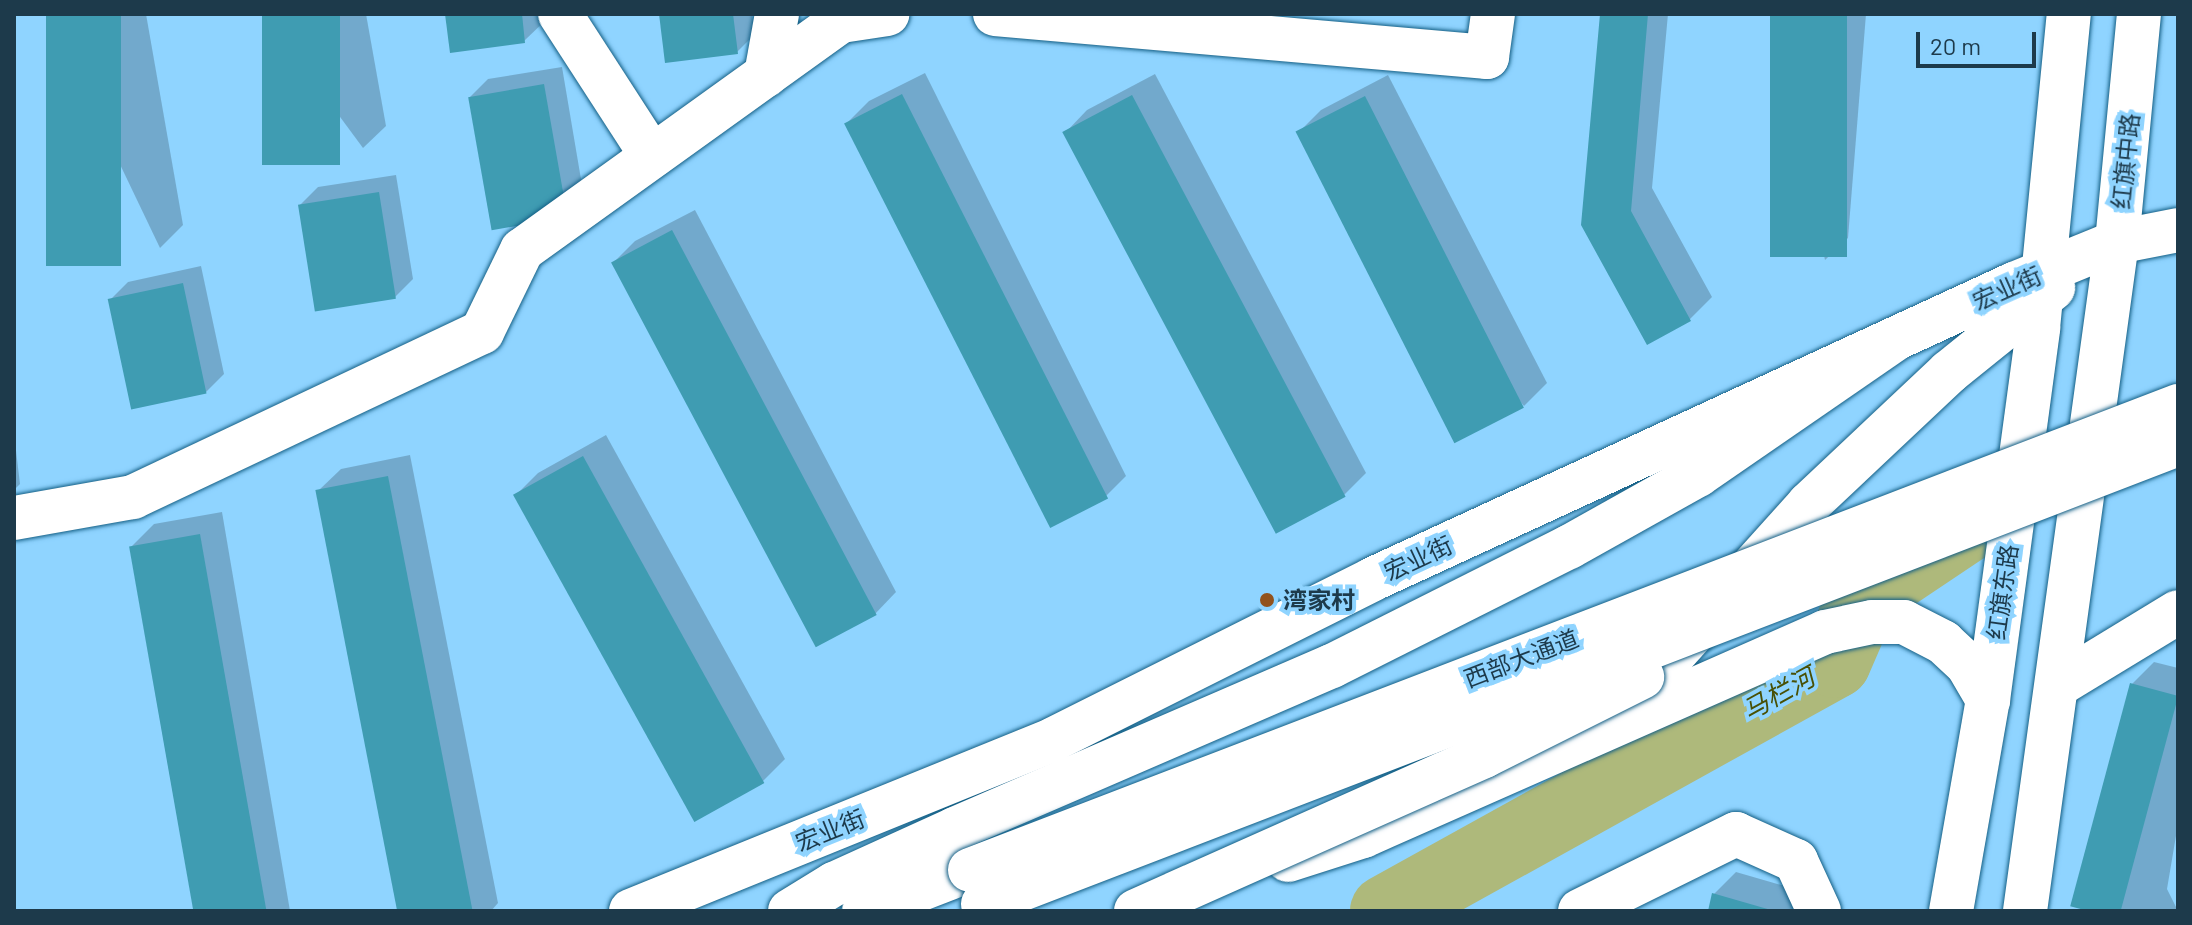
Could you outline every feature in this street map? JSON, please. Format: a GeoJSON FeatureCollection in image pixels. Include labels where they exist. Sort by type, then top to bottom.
{"type":"FeatureCollection","features":[{"type":"Feature","properties":{"kind":"main road"},"geometry":{"type":"LineString","coordinates":[[560,14],[652,156]]}},
{"type":"Feature","properties":{"kind":"main road"},"geometry":{"type":"LineString","coordinates":[[766,75],[777,14]]}},
{"type":"Feature","properties":{"kind":"main road"},"geometry":{"type":"LineString","coordinates":[[14,518],[133,497],[482,332],[522,250],[841,21],[887,14]]}},
{"type":"Feature","properties":{"kind":"main road"},"geometry":{"type":"LineString","coordinates":[[995,14],[1487,57],[1493,14]]}},
{"type":"Feature","properties":{"kind":"main road"},"geometry":{"type":"LineString","coordinates":[[1612,724],[1845,471],[1949,372],[2041,299],[2069,14]]}},
{"type":"Feature","properties":{"kind":"main road","name":"红旗中路"},"geometry":{"type":"LineString","coordinates":[[2061,668],[2117,242],[2139,14]]}},
{"type":"Feature","properties":{"kind":"main road","name":"宏业街"},"geometry":{"type":"LineString","coordinates":[[631,911],[1054,739],[1373,579],[1895,339],[2041,299],[2117,242],[2178,230]]}},
{"type":"Feature","properties":{"kind":"main road","name":"红旗东路"},"geometry":{"type":"LineString","coordinates":[[1951,911],[1988,700],[2041,299]]}},
{"type":"Feature","properties":{"kind":"main road"},"geometry":{"type":"LineString","coordinates":[[790,911],[834,884],[955,829],[1332,666],[1569,547],[1698,475],[1895,339]]}},
{"type":"Feature","properties":{"kind":"main road","name":"西部大通道"},"geometry":{"type":"LineString","coordinates":[[864,911],[2178,406]]}},
{"type":"Feature","properties":{"kind":"main road","name":"西部大通道"},"geometry":{"type":"LineString","coordinates":[[964,911],[2178,444]]}},
{"type":"Feature","properties":{"kind":"main road"},"geometry":{"type":"LineString","coordinates":[[2025,911],[2061,668],[2178,612]]}},
{"type":"Feature","properties":{"kind":"main road"},"geometry":{"type":"LineString","coordinates":[[1127,911],[1363,836],[1825,632],[1872,622],[1904,622],[1943,642],[1967,664],[1988,700]]}},
{"type":"Feature","properties":{"kind":"main road"},"geometry":{"type":"LineString","coordinates":[[1136,911],[1484,756],[1663,667]]}},
{"type":"Feature","properties":{"kind":"main road"},"geometry":{"type":"LineString","coordinates":[[1580,911],[1644,894],[1736,834],[1796,861],[1819,911]]}},
{"type":"Feature","properties":{"kind":"building"},"geometry":{"type":"Polygon","coordinates":[[[46,14],[121,14],[121,266],[46,266],[46,14]]]}},
{"type":"Feature","properties":{"kind":"building"},"geometry":{"type":"Polygon","coordinates":[[[262,14],[340,14],[340,165],[262,165],[262,14]]]}},
{"type":"Feature","properties":{"kind":"building"},"geometry":{"type":"Polygon","coordinates":[[[445,14],[522,14],[525,43],[450,53],[445,14]]]}},
{"type":"Feature","properties":{"kind":"building"},"geometry":{"type":"Polygon","coordinates":[[[659,14],[733,14],[738,54],[665,63],[659,14]]]}},
{"type":"Feature","properties":{"kind":"building"},"geometry":{"type":"Polygon","coordinates":[[[1600,14],[1648,14],[1631,211],[1691,321],[1647,345],[1581,225],[1600,14]]]}},
{"type":"Feature","properties":{"kind":"building"},"geometry":{"type":"Polygon","coordinates":[[[1770,14],[1847,14],[1847,257],[1770,257],[1770,14]]]}},
{"type":"Feature","properties":{"kind":"building"},"geometry":{"type":"Polygon","coordinates":[[[544,84],[567,217],[492,230],[468,97],[544,84]]]}},
{"type":"Feature","properties":{"kind":"building"},"geometry":{"type":"Polygon","coordinates":[[[902,94],[1108,499],[1050,528],[844,124],[902,94]]]}},
{"type":"Feature","properties":{"kind":"building"},"geometry":{"type":"Polygon","coordinates":[[[1132,95],[1346,497],[1276,534],[1062,132],[1132,95]]]}},
{"type":"Feature","properties":{"kind":"building"},"geometry":{"type":"Polygon","coordinates":[[[1365,96],[1524,408],[1454,443],[1296,131],[1365,96]]]}},
{"type":"Feature","properties":{"kind":"building"},"geometry":{"type":"Polygon","coordinates":[[[379,192],[396,299],[315,311],[298,205],[379,192]]]}},
{"type":"Feature","properties":{"kind":"building"},"geometry":{"type":"Polygon","coordinates":[[[672,230],[877,615],[816,647],[611,262],[672,230]]]}},
{"type":"Feature","properties":{"kind":"building"},"geometry":{"type":"Polygon","coordinates":[[[183,283],[206,394],[131,410],[108,299],[183,283]]]}},
{"type":"Feature","properties":{"kind":"building"},"geometry":{"type":"Polygon","coordinates":[[[583,456],[764,783],[694,822],[513,495],[583,456]]]}},
{"type":"Feature","properties":{"kind":"building"},"geometry":{"type":"Polygon","coordinates":[[[388,476],[473,911],[397,911],[315,490],[388,476]]]}},
{"type":"Feature","properties":{"kind":"building"},"geometry":{"type":"Polygon","coordinates":[[[200,534],[266,910],[193,911],[129,547],[200,534]]]}},
{"type":"Feature","properties":{"kind":"building"},"geometry":{"type":"Polygon","coordinates":[[[2130,683],[2178,697],[2121,911],[2088,911],[2070,906],[2130,683]]]}},
{"type":"Feature","properties":{"kind":"building"},"geometry":{"type":"Polygon","coordinates":[[[1712,893],[1771,910],[1771,911],[1708,911],[1712,893]]]}},
{"type":"Feature","properties":{"kind":"waterway","name":"马栏河"},"geometry":{"type":"LineString","coordinates":[[1386,911],[1835,662],[1864,595],[1970,524]]}},
{"type":"Feature","properties":{"kind":"place","name":"湾家村"},"geometry":{"type":"Point","coordinates":[1267,600]}}]}
